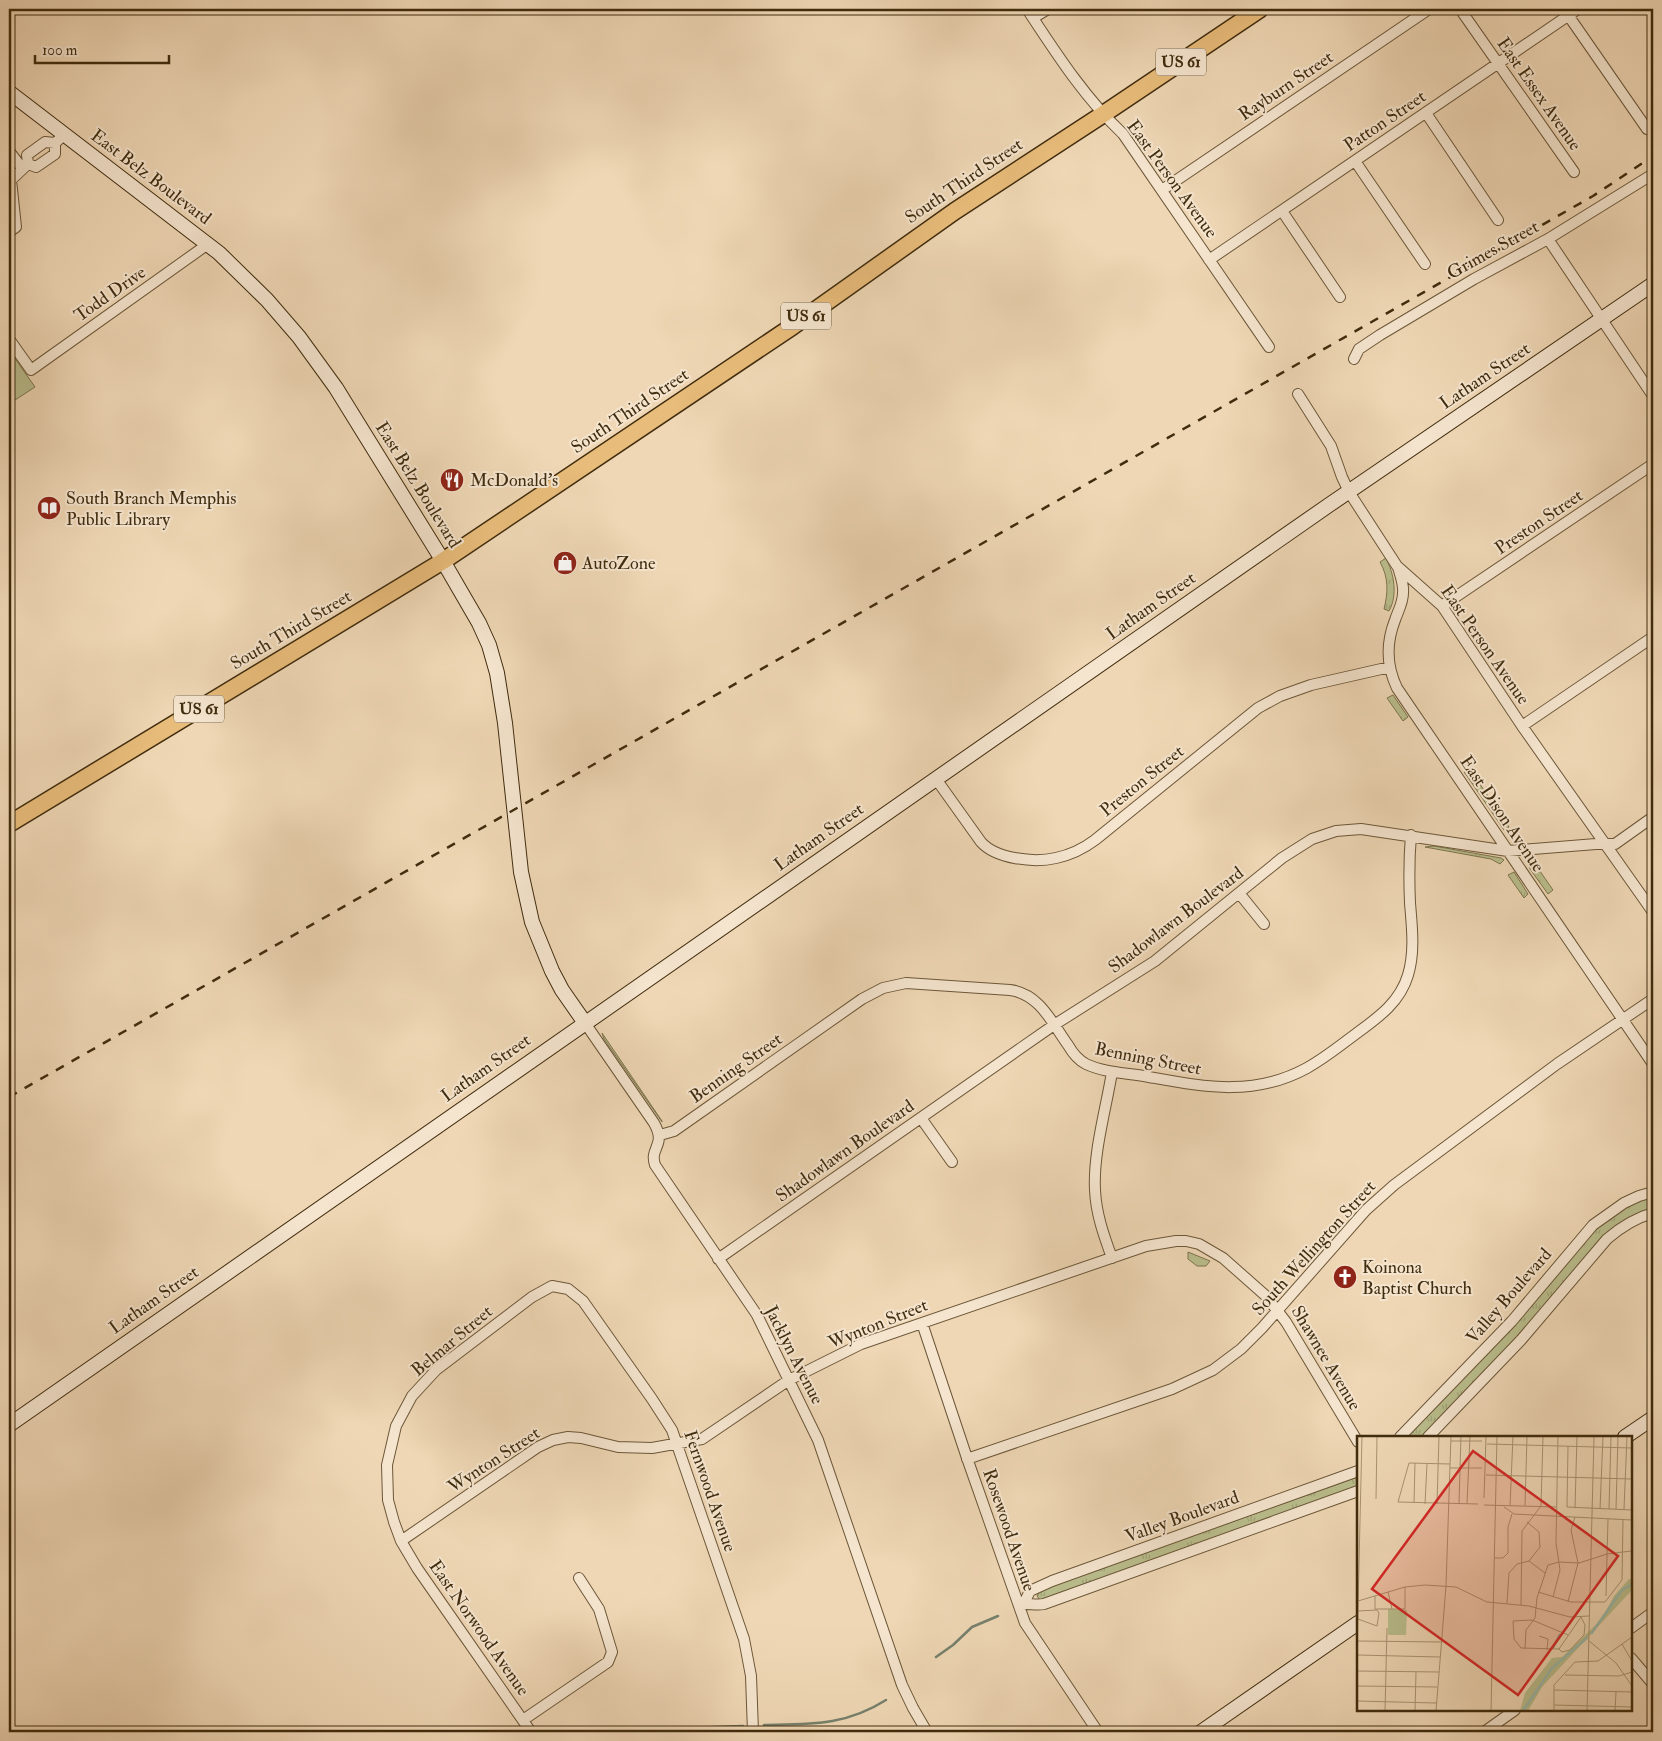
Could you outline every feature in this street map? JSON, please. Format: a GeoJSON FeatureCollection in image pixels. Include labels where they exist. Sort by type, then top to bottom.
{"type":"FeatureCollection","features":[{"type":"Feature","properties":{"kind":"main road","name":"South Third Street"},"geometry":{"type":"LineString","coordinates":[[9,824],[443,561],[792,326],[955,211],[1260,9]]}},
{"type":"Feature","properties":{"kind":"street","name":"East Person Avenue"},"geometry":{"type":"LineString","coordinates":[[1027,9],[1082,90],[1102,115],[1123,134],[1269,348]]}},
{"type":"Feature","properties":{"kind":"street"},"geometry":{"type":"LineString","coordinates":[[1033,18],[1048,9]]}},
{"type":"Feature","properties":{"kind":"street","name":"Rayburn Street"},"geometry":{"type":"LineString","coordinates":[[1162,190],[1429,9]]}},
{"type":"Feature","properties":{"kind":"street","name":"East Essex Avenue"},"geometry":{"type":"LineString","coordinates":[[1460,9],[1574,172]]}},
{"type":"Feature","properties":{"kind":"street","name":"Patton Street"},"geometry":{"type":"LineString","coordinates":[[1209,260],[1578,9]]}},
{"type":"Feature","properties":{"kind":"street"},"geometry":{"type":"LineString","coordinates":[[1568,15],[1647,129]]}},
{"type":"Feature","properties":{"kind":"street","name":"East Belz Boulevard"},"geometry":{"type":"LineString","coordinates":[[9,92],[59,139],[208,244],[267,300],[299,337],[336,388],[443,561],[479,623],[489,645],[497,673],[505,723],[520,872],[532,922],[559,983],[585,1023]]}},
{"type":"Feature","properties":{"kind":"street"},"geometry":{"type":"LineString","coordinates":[[1426,112],[1498,220]]}},
{"type":"Feature","properties":{"kind":"street"},"geometry":{"type":"LineString","coordinates":[[9,151],[25,166],[36,167],[55,154],[59,139],[45,142],[28,155],[25,166],[11,180],[16,227],[9,232]]}},
{"type":"Feature","properties":{"kind":"street"},"geometry":{"type":"LineString","coordinates":[[1355,161],[1424,264]]}},
{"type":"Feature","properties":{"kind":"street","name":"Grimes Street"},"geometry":{"type":"LineString","coordinates":[[1354,359],[1359,349],[1380,335],[1474,279],[1548,239],[1653,174]]}},
{"type":"Feature","properties":{"kind":"street"},"geometry":{"type":"LineString","coordinates":[[1282,211],[1340,297]]}},
{"type":"Feature","properties":{"kind":"street"},"geometry":{"type":"LineString","coordinates":[[1548,239],[1653,396]]}},
{"type":"Feature","properties":{"kind":"street","name":"Todd Drive"},"geometry":{"type":"LineString","coordinates":[[9,339],[31,370],[208,244]]}},
{"type":"Feature","properties":{"kind":"street","name":"Latham Street"},"geometry":{"type":"LineString","coordinates":[[9,1425],[936,778],[1653,284]]}},
{"type":"Feature","properties":{"kind":"street","name":"East Person Avenue"},"geometry":{"type":"LineString","coordinates":[[1298,394],[1331,446],[1349,492],[1397,566],[1442,606],[1522,726],[1653,912]]}},
{"type":"Feature","properties":{"kind":"street","name":"Preston Street"},"geometry":{"type":"LineString","coordinates":[[1442,606],[1653,464]]}},
{"type":"Feature","properties":{"kind":"street","name":"East Dison Avenue"},"geometry":{"type":"LineString","coordinates":[[1397,566],[1403,586],[1403,594],[1389,636],[1388,650],[1390,667],[1397,688],[1653,1064]]}},
{"type":"Feature","properties":{"kind":"street"},"geometry":{"type":"LineString","coordinates":[[1522,726],[1653,637]]}},
{"type":"Feature","properties":{"kind":"street","name":"Preston Street"},"geometry":{"type":"LineString","coordinates":[[936,778],[981,842],[990,850],[1001,855],[1017,858],[1057,858],[1079,850],[1095,840],[1258,708],[1280,696],[1311,685],[1390,667]]}},
{"type":"Feature","properties":{"kind":"street","name":"Shadowlawn Boulevard"},"geometry":{"type":"LineString","coordinates":[[718,1258],[1054,1025],[1155,961],[1293,849],[1326,833],[1352,829],[1411,835],[1508,851],[1615,844],[1653,817]]}},
{"type":"Feature","properties":{"kind":"street","name":"Benning Street"},"geometry":{"type":"LineString","coordinates":[[660,1135],[674,1131],[855,1004],[878,990],[913,983],[1016,990],[1029,995],[1039,1004],[1080,1060],[1090,1066],[1112,1072],[1208,1087],[1253,1086],[1285,1078],[1306,1068],[1340,1046],[1381,1015],[1394,1002],[1405,984],[1412,956],[1409,858],[1411,835]]}},
{"type":"Feature","properties":{"kind":"street"},"geometry":{"type":"LineString","coordinates":[[1239,893],[1264,924]]}},
{"type":"Feature","properties":{"kind":"street","name":"South Wellington Street"},"geometry":{"type":"LineString","coordinates":[[967,1459],[1188,1382],[1213,1370],[1239,1352],[1366,1210],[1390,1188],[1557,1064],[1653,999]]}},
{"type":"Feature","properties":{"kind":"street"},"geometry":{"type":"LineString","coordinates":[[585,1023],[654,1123],[660,1135]]}},
{"type":"Feature","properties":{"kind":"street"},"geometry":{"type":"LineString","coordinates":[[1112,1072],[1098,1146],[1095,1179],[1098,1211],[1112,1258]]}},
{"type":"Feature","properties":{"kind":"street"},"geometry":{"type":"LineString","coordinates":[[921,1118],[952,1162]]}},
{"type":"Feature","properties":{"kind":"street","name":"Jacklyn Avenue"},"geometry":{"type":"LineString","coordinates":[[660,1135],[654,1154],[655,1165],[757,1315],[818,1440],[902,1685],[927,1732]]}},
{"type":"Feature","properties":{"kind":"street","name":"Valley Boulevard"},"geometry":{"type":"LineString","coordinates":[[1401,1436],[1512,1321],[1593,1225],[1624,1203],[1653,1192]]}},
{"type":"Feature","properties":{"kind":"street","name":"Valley Boulevard"},"geometry":{"type":"LineString","coordinates":[[1429,1436],[1521,1340],[1607,1239],[1639,1217],[1653,1213]]}},
{"type":"Feature","properties":{"kind":"street","name":"Shawnee Avenue"},"geometry":{"type":"LineString","coordinates":[[1112,1258],[1155,1244],[1176,1241],[1193,1242],[1223,1258],[1266,1296],[1278,1310],[1357,1440]]}},
{"type":"Feature","properties":{"kind":"street","name":"Wynton Street"},"geometry":{"type":"LineString","coordinates":[[401,1541],[538,1447],[553,1440],[568,1437],[581,1438],[618,1447],[652,1448],[702,1439],[789,1380],[865,1342],[1112,1258]]}},
{"type":"Feature","properties":{"kind":"street","name":"Belmar Street"},"geometry":{"type":"LineString","coordinates":[[401,1541],[388,1500],[387,1465],[396,1426],[412,1396],[436,1370],[532,1297],[552,1286],[568,1289]]}},
{"type":"Feature","properties":{"kind":"street","name":"Fernwood Avenue"},"geometry":{"type":"LineString","coordinates":[[568,1289],[583,1301],[672,1430],[744,1639],[751,1676],[753,1732]]}},
{"type":"Feature","properties":{"kind":"street","name":"Rosewood Avenue"},"geometry":{"type":"LineString","coordinates":[[922,1323],[967,1459],[1021,1604],[1025,1622],[1098,1732]]}},
{"type":"Feature","properties":{"kind":"street"},"geometry":{"type":"LineString","coordinates":[[1626,1436],[1653,1418]]}},
{"type":"Feature","properties":{"kind":"street","name":"Valley Boulevard"},"geometry":{"type":"LineString","coordinates":[[1357,1472],[1052,1581],[1030,1591],[1021,1604],[1035,1606],[1044,1604],[1357,1491]]}},
{"type":"Feature","properties":{"kind":"street","name":"East Norwood Avenue"},"geometry":{"type":"LineString","coordinates":[[401,1541],[417,1568],[531,1732]]}},
{"type":"Feature","properties":{"kind":"street"},"geometry":{"type":"LineString","coordinates":[[523,1720],[608,1662],[612,1652],[599,1609],[579,1578]]}},
{"type":"Feature","properties":{"kind":"street"},"geometry":{"type":"LineString","coordinates":[[1632,1627],[1653,1612]]}},
{"type":"Feature","properties":{"kind":"street"},"geometry":{"type":"LineString","coordinates":[[1201,1732],[1357,1623]]}},
{"type":"Feature","properties":{"kind":"street"},"geometry":{"type":"LineString","coordinates":[[1632,1659],[1653,1684]]}},
{"type":"Feature","properties":{"kind":"street"},"geometry":{"type":"LineString","coordinates":[[1484,1732],[1514,1711]]}},
{"type":"Feature","properties":{"kind":"green space"},"geometry":{"type":"Polygon","coordinates":[[[9,350],[35,387],[9,404],[9,350]]]}},
{"type":"Feature","properties":{"kind":"green space"},"geometry":{"type":"Polygon","coordinates":[[[1386,558],[1394,584],[1392,605],[1389,611],[1384,609],[1387,585],[1380,562],[1386,558]]]}},
{"type":"Feature","properties":{"kind":"green space"},"geometry":{"type":"Polygon","coordinates":[[[1393,695],[1408,717],[1403,721],[1387,698],[1393,695]]]}},
{"type":"Feature","properties":{"kind":"green space"},"geometry":{"type":"Polygon","coordinates":[[[1469,768],[1509,827],[1504,830],[1464,772],[1469,768]]]}},
{"type":"Feature","properties":{"kind":"green space"},"geometry":{"type":"Polygon","coordinates":[[[1434,846],[1504,860],[1500,864],[1491,859],[1425,847],[1434,846]]]}},
{"type":"Feature","properties":{"kind":"green space"},"geometry":{"type":"Polygon","coordinates":[[[1535,864],[1553,890],[1548,894],[1530,869],[1529,865],[1535,864]]]}},
{"type":"Feature","properties":{"kind":"green space"},"geometry":{"type":"Polygon","coordinates":[[[1514,872],[1528,894],[1524,898],[1508,875],[1514,872]]]}},
{"type":"Feature","properties":{"kind":"green space"},"geometry":{"type":"Polygon","coordinates":[[[602,1033],[662,1121],[662,1122],[604,1039],[602,1033]]]}},
{"type":"Feature","properties":{"kind":"green space"},"geometry":{"type":"Polygon","coordinates":[[[1653,1196],[1653,1208],[1640,1213],[1603,1237],[1514,1341],[1423,1436],[1407,1436],[1593,1230],[1607,1219],[1637,1202],[1653,1196]]]}},
{"type":"Feature","properties":{"kind":"green space"},"geometry":{"type":"Polygon","coordinates":[[[1188,1252],[1210,1261],[1206,1266],[1197,1266],[1188,1259],[1188,1252]]]}},
{"type":"Feature","properties":{"kind":"green space"},"geometry":{"type":"Polygon","coordinates":[[[1357,1479],[1357,1486],[1044,1600],[1040,1600],[1037,1596],[1040,1590],[1357,1479]]]}},
{"type":"Feature","properties":{"kind":"waterway"},"geometry":{"type":"LineString","coordinates":[[936,1657],[953,1645],[972,1627],[998,1616]]}},
{"type":"Feature","properties":{"kind":"waterway"},"geometry":{"type":"LineString","coordinates":[[764,1725],[812,1724],[842,1719],[856,1715],[886,1700]]}},
{"type":"Feature","properties":{"kind":"waterway"},"geometry":{"type":"LineString","coordinates":[[613,1732],[743,1726]]}},
{"type":"Feature","properties":{"kind":"railway"},"geometry":{"type":"LineString","coordinates":[[9,1097],[1593,196],[1653,156]]}},
{"type":"Feature","properties":{"kind":"place","name":"McDonald's"},"geometry":{"type":"Point","coordinates":[452,480]}},
{"type":"Feature","properties":{"kind":"place","name":"South Branch Memphis Public Library"},"geometry":{"type":"Point","coordinates":[49,508]}},
{"type":"Feature","properties":{"kind":"place","name":"AutoZone"},"geometry":{"type":"Point","coordinates":[565,563]}},
{"type":"Feature","properties":{"kind":"place","name":"Koinona Baptist Church"},"geometry":{"type":"Point","coordinates":[1345,1277]}}]}
